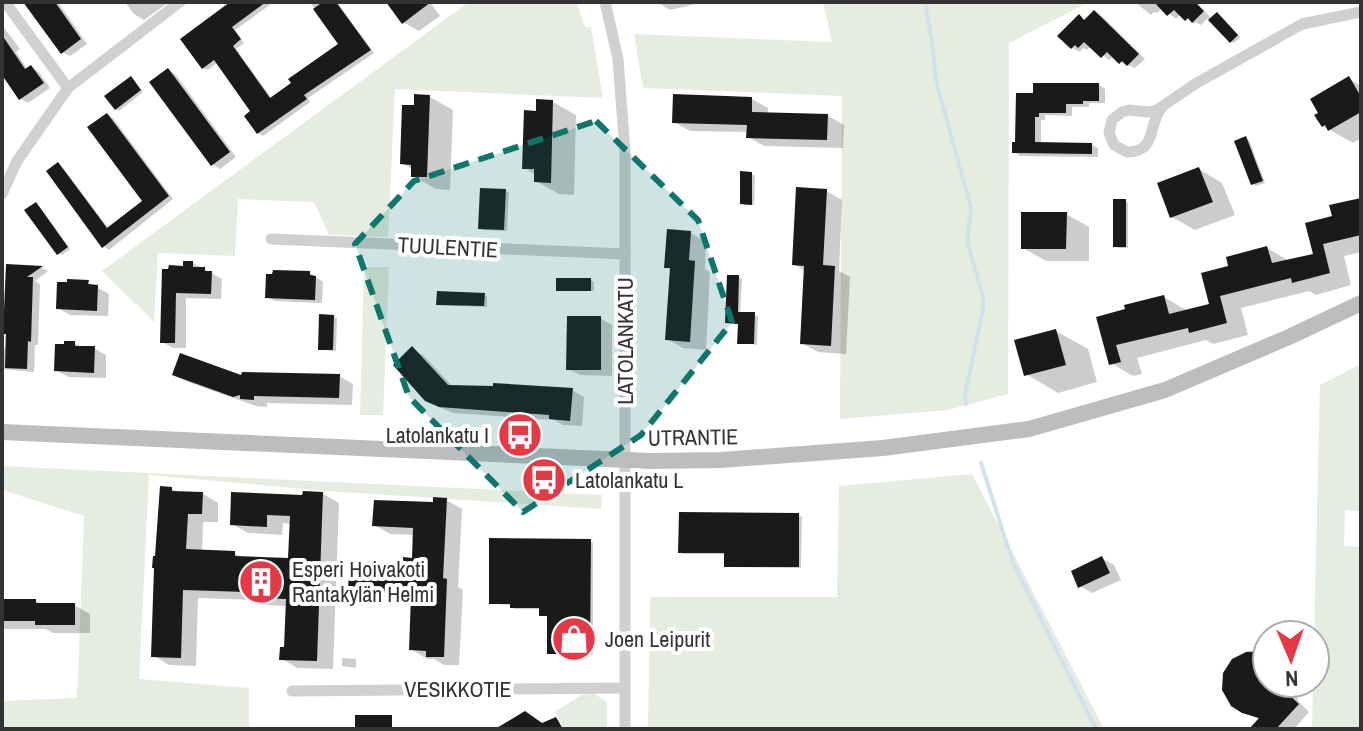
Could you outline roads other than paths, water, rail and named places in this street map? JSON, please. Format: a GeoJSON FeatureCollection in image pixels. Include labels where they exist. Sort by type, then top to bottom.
{"type":"FeatureCollection","features":[{"type":"Feature","properties":{"kind":"main road","name":"UTRANTIE"},"geometry":{"type":"LineString","coordinates":[[2,432],[626,460],[721,460],[883,448],[1029,429],[1165,390],[1361,303]]}},
{"type":"Feature","properties":{"kind":"street"},"geometry":{"type":"LineString","coordinates":[[5,2],[68,88]]}},
{"type":"Feature","properties":{"kind":"street"},"geometry":{"type":"LineString","coordinates":[[2,194],[17,161],[68,88],[180,2]]}},
{"type":"Feature","properties":{"kind":"street","name":"LATOLANKATU"},"geometry":{"type":"LineString","coordinates":[[605,2],[613,32],[623,103],[625,152],[625,729]]}},
{"type":"Feature","properties":{"kind":"street"},"geometry":{"type":"LineString","coordinates":[[1162,107],[1154,118],[1147,145],[1134,152],[1120,150],[1114,145],[1109,133],[1112,120],[1122,112],[1148,112],[1162,107],[1195,84],[1302,24],[1361,12]]}},
{"type":"Feature","properties":{"kind":"street"},"geometry":{"type":"LineString","coordinates":[[1136,111],[1147,118],[1152,131]]}},
{"type":"Feature","properties":{"kind":"street"},"geometry":{"type":"LineString","coordinates":[[2,160],[17,161]]}},
{"type":"Feature","properties":{"kind":"street","name":"TUULENTIE"},"geometry":{"type":"LineString","coordinates":[[271,239],[625,254]]}},
{"type":"Feature","properties":{"kind":"street","name":"VESIKKOTIE"},"geometry":{"type":"LineString","coordinates":[[292,691],[625,688]]}},
{"type":"Feature","properties":{"kind":"waterway"},"geometry":{"type":"LineString","coordinates":[[925,2],[936,81],[971,208],[967,241],[983,297],[966,404]]}},
{"type":"Feature","properties":{"kind":"waterway"},"geometry":{"type":"LineString","coordinates":[[981,463],[1013,563],[1096,729]]}},
{"type":"Feature","properties":{"kind":"place","name":"Latolankatu I"},"geometry":{"type":"Point","coordinates":[520,435]}},
{"type":"Feature","properties":{"kind":"place","name":"Latolankatu L"},"geometry":{"type":"Point","coordinates":[544,480]}},
{"type":"Feature","properties":{"kind":"place","name":"Esperi Hoivakoti Rantakylän Helmi"},"geometry":{"type":"Point","coordinates":[261,582]}},
{"type":"Feature","properties":{"kind":"place","name":"Joen Leipurit"},"geometry":{"type":"Point","coordinates":[574,639]}}]}
